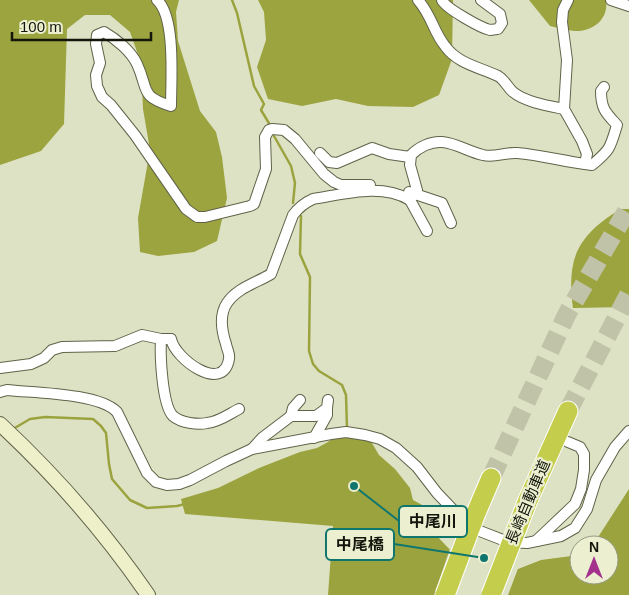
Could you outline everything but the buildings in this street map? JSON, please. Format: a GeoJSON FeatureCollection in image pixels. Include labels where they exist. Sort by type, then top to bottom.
{"type":"FeatureCollection","features":[{"type":"Feature","properties":{"kind":"highway","name":"長崎自動車道"},"geometry":{"type":"LineString","coordinates":[[491,595],[528,500],[568,410]]}},
{"type":"Feature","properties":{"kind":"highway"},"geometry":{"type":"LineString","coordinates":[[445,595],[491,478]]}},
{"type":"Feature","properties":{"kind":"street"},"geometry":{"type":"LineString","coordinates":[[157,0],[160,2],[165,14],[170,32],[171,106],[151,98],[144,86],[137,63],[115,38],[104,32],[97,35],[96,44],[100,64],[96,75],[97,86],[102,96],[135,135],[186,210],[197,217],[205,217],[254,204],[266,169],[265,137],[269,130],[284,130],[295,139],[324,174],[334,182],[347,185],[392,186],[412,197],[427,231]]}},
{"type":"Feature","properties":{"kind":"street"},"geometry":{"type":"LineString","coordinates":[[418,0],[427,10],[438,36],[450,53],[474,67],[503,79],[513,92],[518,95],[539,104],[564,109]]}},
{"type":"Feature","properties":{"kind":"street"},"geometry":{"type":"LineString","coordinates":[[442,0],[448,8],[479,25],[492,30],[498,29],[502,23],[500,14],[481,0]]}},
{"type":"Feature","properties":{"kind":"street"},"geometry":{"type":"LineString","coordinates":[[568,0],[563,10],[562,22],[567,60],[564,109],[582,141],[587,154],[586,164]]}},
{"type":"Feature","properties":{"kind":"street"},"geometry":{"type":"LineString","coordinates":[[611,0],[629,6]]}},
{"type":"Feature","properties":{"kind":"street"},"geometry":{"type":"LineString","coordinates":[[412,197],[417,190],[410,165],[410,157],[416,150],[427,144],[443,142],[484,155],[497,156],[514,153],[592,165],[611,146],[617,125],[601,104],[601,91],[604,87]]}},
{"type":"Feature","properties":{"kind":"street"},"geometry":{"type":"LineString","coordinates":[[320,153],[329,162],[337,163],[372,148],[389,154],[410,157]]}},
{"type":"Feature","properties":{"kind":"street"},"geometry":{"type":"LineString","coordinates":[[0,368],[31,364],[44,358],[52,350],[62,347],[115,346],[142,335],[171,339],[176,349],[194,368],[202,372],[220,372],[227,365],[230,358],[222,319],[224,308],[234,294],[271,274],[293,214],[299,207],[313,199],[366,191],[392,192],[442,203],[451,223]]}},
{"type":"Feature","properties":{"kind":"street"},"geometry":{"type":"LineString","coordinates":[[161,339],[160,368],[169,409],[174,416],[183,421],[205,424],[239,410]]}},
{"type":"Feature","properties":{"kind":"street"},"geometry":{"type":"LineString","coordinates":[[0,392],[7,390],[94,399],[112,406],[117,412],[147,473],[156,482],[167,485],[179,484],[190,480],[252,450],[346,432],[380,439],[396,448],[417,467],[454,511],[472,528],[508,542],[527,543],[561,536],[575,528],[587,509],[596,480],[615,446],[629,431]]}},
{"type":"Feature","properties":{"kind":"street"},"geometry":{"type":"LineString","coordinates":[[291,416],[293,408],[300,400]]}},
{"type":"Feature","properties":{"kind":"street"},"geometry":{"type":"LineString","coordinates":[[252,450],[262,438],[291,416],[316,416],[327,404],[327,416],[314,438]]}},
{"type":"Feature","properties":{"kind":"street"},"geometry":{"type":"LineString","coordinates":[[0,424],[93,520],[148,595]]}},
{"type":"Feature","properties":{"kind":"street"},"geometry":{"type":"LineString","coordinates":[[536,541],[575,504],[580,489],[584,470],[584,454],[580,446],[568,442]]}},
{"type":"Feature","properties":{"kind":"shaded area"},"geometry":{"type":"Polygon","coordinates":[[[0,0],[179,0],[176,12],[178,41],[200,111],[216,132],[222,157],[227,198],[217,241],[194,252],[158,256],[140,252],[138,218],[150,150],[143,109],[141,63],[130,32],[110,15],[85,15],[67,29],[64,124],[41,151],[0,165],[0,0]]]}},
{"type":"Feature","properties":{"kind":"shaded area"},"geometry":{"type":"Polygon","coordinates":[[[258,0],[453,0],[452,59],[439,95],[413,107],[368,106],[336,99],[302,106],[268,99],[257,67],[266,40],[264,12],[258,0]]]}},
{"type":"Feature","properties":{"kind":"shaded area"},"geometry":{"type":"Polygon","coordinates":[[[529,0],[606,0],[606,7],[602,18],[593,27],[574,31],[550,26],[529,0]]]}},
{"type":"Feature","properties":{"kind":"shaded area"},"geometry":{"type":"Polygon","coordinates":[[[620,209],[629,209],[629,307],[573,308],[571,291],[572,273],[579,247],[596,227],[620,209]]]}},
{"type":"Feature","properties":{"kind":"shaded area"},"geometry":{"type":"Polygon","coordinates":[[[345,429],[369,438],[379,455],[395,469],[410,488],[413,500],[424,506],[435,534],[455,555],[491,571],[518,569],[541,560],[569,556],[569,585],[619,585],[619,535],[599,535],[629,489],[629,595],[328,595],[333,526],[185,514],[181,499],[218,488],[259,468],[300,452],[317,448],[345,429]]]}},
{"type":"Feature","properties":{"kind":"pier"},"geometry":{"type":"Polygon","coordinates":[[[451,546],[457,553],[492,569],[519,566],[508,595],[434,595],[451,546]]]}},
{"type":"Feature","properties":{"kind":"waterway"},"geometry":{"type":"LineString","coordinates":[[232,0],[237,13],[254,86],[264,104],[261,110],[270,125]]}},
{"type":"Feature","properties":{"kind":"waterway"},"geometry":{"type":"LineString","coordinates":[[274,136],[291,166],[295,183],[293,203]]}},
{"type":"Feature","properties":{"kind":"waterway"},"geometry":{"type":"LineString","coordinates":[[301,216],[300,254],[310,277],[309,351],[313,364],[319,371],[342,385],[346,395],[347,429]]}},
{"type":"Feature","properties":{"kind":"waterway"},"geometry":{"type":"LineString","coordinates":[[13,429],[30,419],[45,417],[93,419],[106,433],[112,479],[130,500],[147,508],[185,504]]}},
{"type":"Feature","properties":{"kind":"tunnel"},"geometry":{"type":"LineString","coordinates":[[491,478],[567,314],[629,207]]}},
{"type":"Feature","properties":{"kind":"tunnel"},"geometry":{"type":"LineString","coordinates":[[568,411],[629,294]]}},
{"type":"Feature","properties":{"kind":"place","name":"中尾川"},"geometry":{"type":"Point","coordinates":[354,486]}},
{"type":"Feature","properties":{"kind":"place","name":"中尾橋"},"geometry":{"type":"Point","coordinates":[484,558]}}]}
